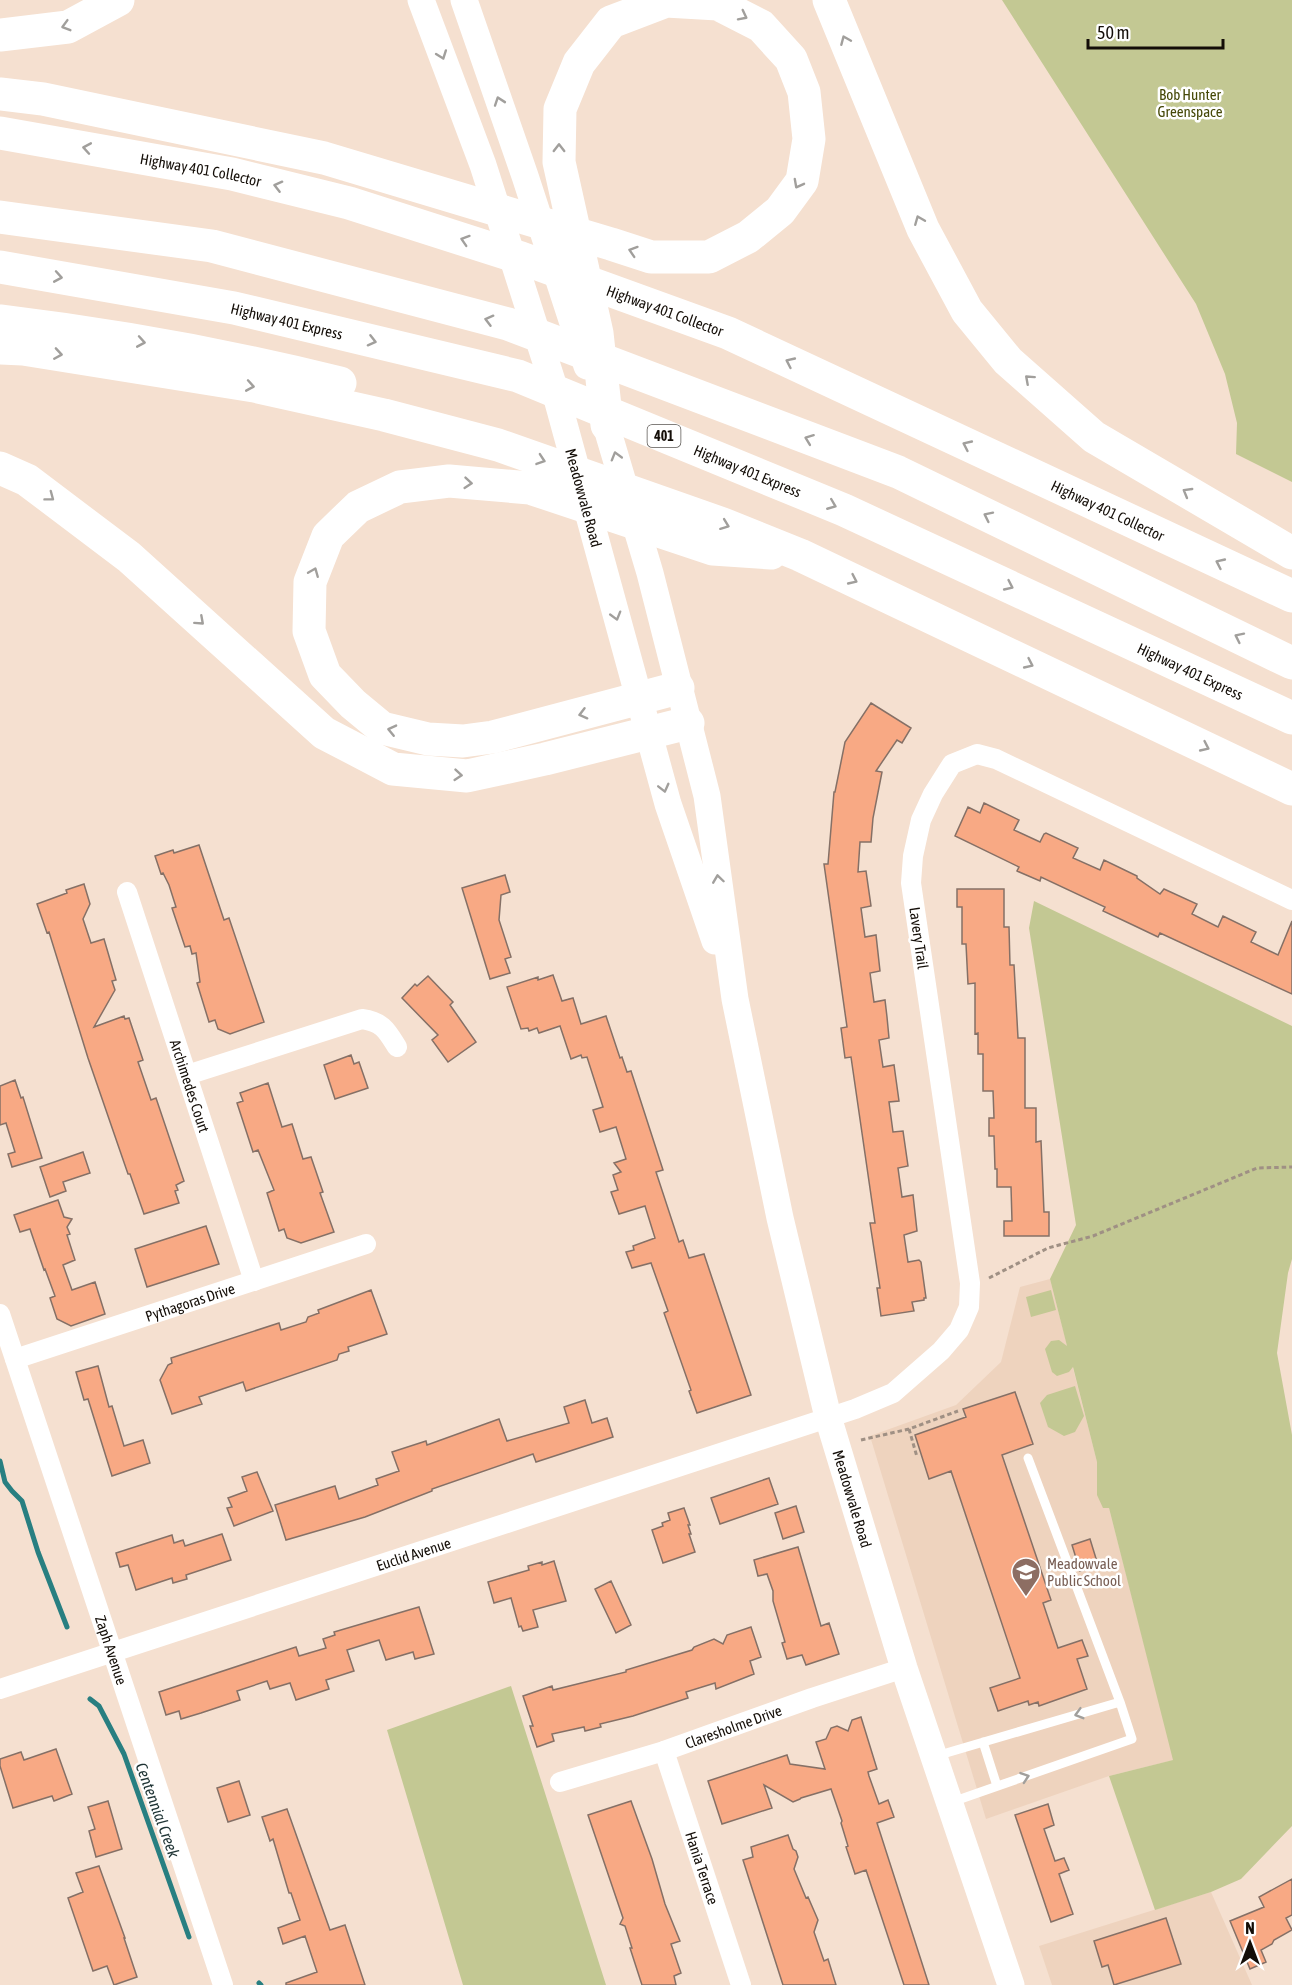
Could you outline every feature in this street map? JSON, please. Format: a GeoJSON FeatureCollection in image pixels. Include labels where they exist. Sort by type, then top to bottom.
{"type":"FeatureCollection","features":[{"type":"Feature","properties":{"kind":"highway"},"geometry":{"type":"LineString","coordinates":[[0,35],[68,27],[118,0]]}},
{"type":"Feature","properties":{"kind":"highway"},"geometry":{"type":"LineString","coordinates":[[829,0],[923,229],[967,311],[1008,361],[1094,437],[1292,553]]}},
{"type":"Feature","properties":{"kind":"highway"},"geometry":{"type":"LineString","coordinates":[[0,94],[43,99],[324,159],[651,257],[709,257],[748,237],[780,211],[802,181],[809,139],[804,92],[791,59],[761,26],[718,4],[666,2],[611,22],[579,63],[560,109],[559,156],[568,206],[597,333],[607,425]]}},
{"type":"Feature","properties":{"kind":"highway","name":"Highway 401 Collector"},"geometry":{"type":"LineString","coordinates":[[0,134],[232,174],[349,203],[521,258],[728,333],[1292,596]]}},
{"type":"Feature","properties":{"kind":"highway"},"geometry":{"type":"LineString","coordinates":[[0,217],[212,246],[507,324],[898,472],[1292,663]]}},
{"type":"Feature","properties":{"kind":"highway","name":"Highway 401 Express"},"geometry":{"type":"LineString","coordinates":[[0,267],[234,308],[518,376],[844,510],[1292,718]]}},
{"type":"Feature","properties":{"kind":"highway"},"geometry":{"type":"LineString","coordinates":[[0,321],[87,332],[260,363],[433,406],[498,445]]}},
{"type":"Feature","properties":{"kind":"highway"},"geometry":{"type":"LineString","coordinates":[[0,348],[23,349],[254,386],[384,415],[498,445],[723,524],[800,555],[1292,789]]}},
{"type":"Feature","properties":{"kind":"highway"},"geometry":{"type":"LineString","coordinates":[[0,468],[27,480],[129,557],[324,733],[393,769],[467,776],[688,723]]}},
{"type":"Feature","properties":{"kind":"highway"},"geometry":{"type":"LineString","coordinates":[[678,688],[493,737],[463,741],[428,739],[382,728],[353,704],[325,675],[309,631],[310,582],[328,536],[358,507],[400,487],[449,481],[530,488],[713,549],[800,555]]}},
{"type":"Feature","properties":{"kind":"main road","name":"Meadowvale Road"},"geometry":{"type":"LineString","coordinates":[[421,0],[483,165],[553,384],[668,804],[735,999]]}},
{"type":"Feature","properties":{"kind":"main road","name":"Meadowvale Road"},"geometry":{"type":"LineString","coordinates":[[464,0],[607,425],[650,573],[707,796],[735,999],[780,1218],[828,1417],[904,1668],[1011,1985]]}},
{"type":"Feature","properties":{"kind":"street","name":"Lavery Trail"},"geometry":{"type":"LineString","coordinates":[[828,1417],[893,1393],[941,1351],[959,1330],[969,1307],[970,1283],[911,883],[921,820],[933,794],[952,764],[977,754],[996,759],[1292,900]]}},
{"type":"Feature","properties":{"kind":"street","name":"Archimedes Court"},"geometry":{"type":"LineString","coordinates":[[127,892],[254,1281]]}},
{"type":"Feature","properties":{"kind":"street"},"geometry":{"type":"LineString","coordinates":[[187,1075],[362,1019],[379,1023],[398,1047]]}},
{"type":"Feature","properties":{"kind":"street","name":"Pythagoras Drive"},"geometry":{"type":"LineString","coordinates":[[15,1359],[366,1244]]}},
{"type":"Feature","properties":{"kind":"street","name":"Zaph Avenue"},"geometry":{"type":"LineString","coordinates":[[0,1314],[218,1984]]}},
{"type":"Feature","properties":{"kind":"street","name":"Euclid Avenue"},"geometry":{"type":"LineString","coordinates":[[0,1689],[828,1417]]}},
{"type":"Feature","properties":{"kind":"street","name":"Claresholme Drive"},"geometry":{"type":"LineString","coordinates":[[560,1782],[664,1751],[802,1701],[904,1668]]}},
{"type":"Feature","properties":{"kind":"street","name":"Hania Terrace"},"geometry":{"type":"LineString","coordinates":[[664,1751],[741,1985]]}},
{"type":"Feature","properties":{"kind":"lane"},"geometry":{"type":"LineString","coordinates":[[950,1803],[1132,1739],[1028,1458]]}},
{"type":"Feature","properties":{"kind":"lane"},"geometry":{"type":"LineString","coordinates":[[934,1757],[1120,1702]]}},
{"type":"Feature","properties":{"kind":"lane"},"geometry":{"type":"LineString","coordinates":[[983,1742],[997,1786]]}},
{"type":"Feature","properties":{"kind":"path"},"geometry":{"type":"LineString","coordinates":[[970,1283],[990,1277],[1048,1248],[1094,1236],[1257,1167],[1292,1167]]}},
{"type":"Feature","properties":{"kind":"path"},"geometry":{"type":"LineString","coordinates":[[861,1440],[909,1429],[958,1411]]}},
{"type":"Feature","properties":{"kind":"path"},"geometry":{"type":"LineString","coordinates":[[909,1429],[917,1457]]}},
{"type":"Feature","properties":{"kind":"shaded area","name":"Meadowvale Public School"},"geometry":{"type":"Polygon","coordinates":[[[1050,1279],[1174,1760],[1109,1776],[986,1819],[870,1436],[956,1405],[1001,1362],[1020,1287],[1050,1279]]]}},
{"type":"Feature","properties":{"kind":"shaded area"},"geometry":{"type":"Polygon","coordinates":[[[1211,1892],[1252,1985],[1052,1985],[1039,1946],[1211,1892]]]}},
{"type":"Feature","properties":{"kind":"green space","name":"Bob Hunter Greenspace"},"geometry":{"type":"Polygon","coordinates":[[[1002,0],[1292,0],[1292,482],[1236,454],[1237,423],[1225,374],[1196,304],[1002,0]]]}},
{"type":"Feature","properties":{"kind":"green space"},"geometry":{"type":"Polygon","coordinates":[[[1034,901],[1292,1026],[1292,1259],[1277,1353],[1292,1435],[1292,1826],[1241,1879],[1211,1892],[1155,1910],[1109,1776],[1173,1760],[1109,1508],[1103,1508],[1097,1495],[1097,1462],[1073,1367],[1069,1372],[1057,1376],[1052,1372],[1045,1349],[1051,1341],[1059,1340],[1067,1346],[1050,1279],[1076,1225],[1029,928],[1034,901]]]}},
{"type":"Feature","properties":{"kind":"green space"},"geometry":{"type":"Polygon","coordinates":[[[1051,1290],[1056,1310],[1031,1317],[1026,1297],[1051,1290]]]}},
{"type":"Feature","properties":{"kind":"green space"},"geometry":{"type":"Polygon","coordinates":[[[1075,1386],[1084,1416],[1075,1432],[1064,1436],[1048,1427],[1040,1403],[1047,1395],[1075,1386]]]}},
{"type":"Feature","properties":{"kind":"green space"},"geometry":{"type":"Polygon","coordinates":[[[511,1686],[606,1985],[463,1985],[387,1730],[511,1686]]]}},
{"type":"Feature","properties":{"kind":"building"},"geometry":{"type":"Polygon","coordinates":[[[871,703],[911,728],[902,743],[897,740],[876,771],[882,772],[871,842],[860,842],[858,872],[866,871],[871,906],[861,908],[865,937],[876,935],[880,971],[870,973],[874,1002],[885,1000],[889,1038],[879,1040],[883,1067],[894,1065],[899,1101],[889,1102],[893,1132],[903,1131],[908,1166],[898,1168],[902,1197],[913,1195],[917,1231],[904,1235],[908,1262],[919,1260],[921,1262],[926,1298],[912,1302],[914,1311],[881,1316],[877,1288],[880,1288],[870,1223],[875,1223],[851,1057],[845,1058],[841,1028],[847,1027],[824,864],[828,864],[834,792],[845,742],[871,703]]]}},
{"type":"Feature","properties":{"kind":"building"},"geometry":{"type":"Polygon","coordinates":[[[984,803],[1019,820],[1014,830],[1040,842],[1046,833],[1078,848],[1073,858],[1100,870],[1104,860],[1137,876],[1160,894],[1164,889],[1197,904],[1192,914],[1218,927],[1223,916],[1256,932],[1251,942],[1278,955],[1292,921],[1292,994],[1160,933],[1158,937],[1103,911],[1105,907],[1041,877],[1040,881],[1017,871],[1019,867],[955,836],[968,807],[980,813],[984,803]]]}},
{"type":"Feature","properties":{"kind":"building"},"geometry":{"type":"Polygon","coordinates":[[[199,845],[224,920],[229,918],[264,1022],[230,1034],[218,1029],[215,1020],[209,1022],[197,983],[200,982],[196,953],[192,954],[190,946],[185,947],[172,908],[176,907],[169,885],[163,873],[161,874],[155,856],[199,845]]]}},
{"type":"Feature","properties":{"kind":"building"},"geometry":{"type":"Polygon","coordinates":[[[505,875],[510,892],[501,895],[499,920],[511,957],[505,959],[510,973],[490,979],[462,888],[505,875]]]}},
{"type":"Feature","properties":{"kind":"building"},"geometry":{"type":"Polygon","coordinates":[[[84,884],[90,904],[83,919],[91,943],[104,939],[116,980],[112,981],[115,990],[94,1027],[124,1016],[125,1019],[129,1018],[143,1060],[138,1062],[151,1100],[156,1098],[184,1181],[176,1185],[178,1190],[175,1191],[179,1203],[144,1214],[88,1058],[49,932],[47,933],[37,904],[84,884]]]}},
{"type":"Feature","properties":{"kind":"building"},"geometry":{"type":"Polygon","coordinates":[[[957,889],[1004,889],[1004,927],[1009,927],[1010,965],[1014,965],[1018,1038],[1025,1038],[1025,1108],[1036,1108],[1036,1142],[1041,1141],[1044,1212],[1049,1212],[1049,1236],[1004,1236],[1004,1221],[1012,1221],[1011,1187],[997,1187],[994,1136],[989,1136],[989,1118],[994,1118],[993,1091],[983,1091],[983,1054],[978,1054],[978,1033],[975,1034],[975,983],[968,984],[966,944],[962,944],[962,907],[957,907],[957,889]]]}},
{"type":"Feature","properties":{"kind":"building"},"geometry":{"type":"Polygon","coordinates":[[[553,975],[562,1001],[573,998],[581,1024],[606,1016],[620,1058],[622,1057],[627,1072],[631,1071],[663,1170],[656,1172],[679,1242],[683,1240],[689,1258],[704,1254],[751,1395],[697,1413],[664,1313],[668,1311],[651,1263],[632,1268],[626,1252],[634,1250],[633,1246],[655,1238],[645,1206],[619,1214],[611,1192],[618,1190],[613,1175],[621,1172],[614,1163],[626,1159],[616,1127],[600,1132],[593,1110],[603,1107],[587,1057],[582,1058],[581,1055],[571,1059],[560,1026],[539,1033],[537,1028],[529,1031],[528,1028],[521,1029],[507,987],[538,977],[538,980],[553,975]]]}},
{"type":"Feature","properties":{"kind":"building"},"geometry":{"type":"Polygon","coordinates":[[[428,976],[453,1002],[450,1005],[476,1042],[448,1062],[432,1040],[438,1035],[402,998],[415,984],[417,986],[428,976]]]}},
{"type":"Feature","properties":{"kind":"building"},"geometry":{"type":"Polygon","coordinates":[[[351,1055],[354,1064],[359,1062],[368,1088],[335,1099],[324,1065],[351,1055]]]}},
{"type":"Feature","properties":{"kind":"building"},"geometry":{"type":"Polygon","coordinates":[[[15,1080],[21,1098],[23,1097],[42,1158],[12,1167],[8,1154],[15,1152],[6,1123],[0,1125],[0,1086],[15,1080]]]}},
{"type":"Feature","properties":{"kind":"building"},"geometry":{"type":"Polygon","coordinates":[[[268,1083],[282,1127],[292,1124],[303,1159],[311,1157],[323,1192],[320,1193],[334,1232],[301,1243],[287,1238],[284,1229],[279,1231],[267,1193],[274,1190],[258,1150],[253,1152],[237,1103],[243,1101],[240,1093],[268,1083]]]}},
{"type":"Feature","properties":{"kind":"building"},"geometry":{"type":"Polygon","coordinates":[[[83,1152],[90,1173],[63,1182],[66,1191],[50,1197],[40,1167],[83,1152]]]}},
{"type":"Feature","properties":{"kind":"building"},"geometry":{"type":"Polygon","coordinates":[[[58,1200],[64,1217],[72,1219],[67,1227],[70,1234],[67,1235],[75,1260],[63,1265],[72,1290],[95,1282],[105,1314],[71,1326],[57,1319],[50,1298],[55,1296],[30,1229],[20,1232],[14,1215],[58,1200]]]}},
{"type":"Feature","properties":{"kind":"building"},"geometry":{"type":"Polygon","coordinates":[[[206,1226],[219,1264],[147,1287],[135,1249],[206,1226]]]}},
{"type":"Feature","properties":{"kind":"building"},"geometry":{"type":"Polygon","coordinates":[[[371,1290],[387,1334],[348,1347],[349,1351],[339,1354],[337,1360],[246,1391],[243,1382],[199,1397],[202,1404],[172,1414],[160,1380],[168,1365],[172,1363],[171,1358],[279,1323],[281,1330],[306,1322],[308,1317],[319,1313],[318,1310],[371,1290]]]}},
{"type":"Feature","properties":{"kind":"building"},"geometry":{"type":"Polygon","coordinates":[[[98,1366],[109,1407],[112,1406],[124,1446],[143,1440],[150,1463],[112,1476],[88,1399],[84,1400],[76,1372],[98,1366]]]}},
{"type":"Feature","properties":{"kind":"building"},"geometry":{"type":"Polygon","coordinates":[[[1015,1392],[1033,1444],[1002,1455],[1051,1600],[1043,1603],[1058,1648],[1082,1640],[1088,1656],[1077,1659],[1087,1689],[1039,1706],[1038,1702],[1029,1705],[1028,1701],[998,1711],[990,1688],[1020,1678],[951,1471],[929,1479],[915,1435],[966,1417],[963,1409],[1015,1392]]]}},
{"type":"Feature","properties":{"kind":"building"},"geometry":{"type":"Polygon","coordinates":[[[585,1400],[592,1423],[607,1418],[613,1437],[536,1462],[533,1454],[432,1489],[432,1491],[365,1517],[286,1540],[275,1505],[335,1486],[339,1499],[378,1485],[376,1479],[399,1471],[392,1452],[426,1441],[427,1445],[499,1419],[507,1441],[569,1423],[564,1407],[585,1400]]]}},
{"type":"Feature","properties":{"kind":"building"},"geometry":{"type":"Polygon","coordinates":[[[257,1472],[273,1511],[234,1526],[227,1508],[232,1507],[228,1498],[247,1491],[242,1477],[257,1472]]]}},
{"type":"Feature","properties":{"kind":"building"},"geometry":{"type":"Polygon","coordinates":[[[769,1478],[778,1504],[720,1524],[711,1498],[769,1478]]]}},
{"type":"Feature","properties":{"kind":"building"},"geometry":{"type":"Polygon","coordinates":[[[796,1506],[804,1532],[783,1539],[775,1513],[796,1506]]]}},
{"type":"Feature","properties":{"kind":"building"},"geometry":{"type":"Polygon","coordinates":[[[684,1508],[695,1552],[663,1563],[652,1530],[663,1526],[662,1523],[670,1520],[668,1513],[684,1508]]]}},
{"type":"Feature","properties":{"kind":"building"},"geometry":{"type":"Polygon","coordinates":[[[222,1534],[231,1560],[186,1575],[187,1579],[173,1583],[172,1578],[136,1590],[128,1565],[120,1567],[116,1553],[172,1535],[174,1543],[183,1540],[185,1546],[222,1534]]]}},
{"type":"Feature","properties":{"kind":"building"},"geometry":{"type":"Polygon","coordinates":[[[1090,1539],[1098,1565],[1080,1571],[1072,1545],[1090,1539]]]}},
{"type":"Feature","properties":{"kind":"building"},"geometry":{"type":"Polygon","coordinates":[[[798,1547],[821,1626],[829,1623],[839,1654],[806,1665],[802,1655],[787,1659],[782,1643],[785,1642],[773,1601],[773,1591],[767,1574],[758,1576],[754,1560],[798,1547]]]}},
{"type":"Feature","properties":{"kind":"building"},"geometry":{"type":"Polygon","coordinates":[[[554,1561],[566,1601],[533,1610],[538,1627],[523,1631],[521,1626],[519,1627],[511,1598],[494,1603],[488,1582],[529,1570],[528,1566],[554,1561]]]}},
{"type":"Feature","properties":{"kind":"building"},"geometry":{"type":"Polygon","coordinates":[[[611,1581],[631,1625],[616,1633],[595,1589],[611,1581]]]}},
{"type":"Feature","properties":{"kind":"building"},"geometry":{"type":"Polygon","coordinates":[[[419,1607],[434,1654],[415,1659],[413,1652],[386,1660],[379,1640],[347,1650],[354,1671],[326,1680],[329,1689],[296,1700],[290,1683],[270,1689],[267,1681],[237,1691],[240,1700],[181,1719],[179,1711],[166,1715],[159,1692],[296,1647],[299,1656],[326,1648],[323,1639],[335,1635],[334,1632],[419,1607]]]}},
{"type":"Feature","properties":{"kind":"building"},"geometry":{"type":"Polygon","coordinates":[[[751,1627],[761,1657],[750,1661],[754,1674],[716,1689],[715,1683],[686,1692],[688,1698],[600,1724],[601,1727],[585,1731],[584,1727],[552,1734],[554,1741],[537,1747],[523,1696],[552,1686],[553,1690],[626,1672],[626,1670],[692,1650],[714,1639],[723,1644],[727,1635],[751,1627]]]}},
{"type":"Feature","properties":{"kind":"building"},"geometry":{"type":"Polygon","coordinates":[[[861,1717],[877,1769],[868,1772],[869,1776],[879,1804],[888,1800],[894,1817],[877,1823],[929,1985],[904,1985],[866,1870],[855,1874],[846,1847],[848,1846],[842,1821],[831,1789],[793,1802],[764,1785],[772,1808],[722,1824],[708,1781],[787,1755],[790,1764],[825,1769],[816,1742],[826,1739],[831,1728],[837,1726],[848,1731],[852,1720],[861,1717]]]}},
{"type":"Feature","properties":{"kind":"building"},"geometry":{"type":"Polygon","coordinates":[[[56,1749],[72,1794],[54,1801],[52,1796],[13,1808],[0,1759],[21,1752],[24,1760],[56,1749]]]}},
{"type":"Feature","properties":{"kind":"building"},"geometry":{"type":"Polygon","coordinates":[[[239,1781],[250,1815],[228,1822],[217,1788],[239,1781]]]}},
{"type":"Feature","properties":{"kind":"building"},"geometry":{"type":"Polygon","coordinates":[[[108,1801],[122,1849],[96,1857],[89,1831],[95,1829],[88,1807],[108,1801]]]}},
{"type":"Feature","properties":{"kind":"building"},"geometry":{"type":"Polygon","coordinates":[[[631,1801],[665,1904],[680,1941],[671,1944],[681,1973],[674,1976],[676,1985],[642,1985],[625,1926],[620,1924],[623,1918],[588,1815],[631,1801]]]}},
{"type":"Feature","properties":{"kind":"building"},"geometry":{"type":"Polygon","coordinates":[[[1048,1804],[1054,1825],[1044,1829],[1055,1861],[1064,1858],[1069,1870],[1059,1874],[1073,1914],[1051,1922],[1015,1815],[1048,1804]]]}},
{"type":"Feature","properties":{"kind":"building"},"geometry":{"type":"Polygon","coordinates":[[[287,1809],[330,1930],[345,1925],[365,1985],[286,1985],[286,1983],[317,1972],[305,1936],[283,1944],[278,1928],[300,1920],[291,1893],[289,1893],[273,1839],[270,1841],[262,1817],[287,1809]]]}},
{"type":"Feature","properties":{"kind":"building"},"geometry":{"type":"Polygon","coordinates":[[[788,1835],[798,1857],[794,1869],[818,1920],[814,1932],[824,1961],[828,1959],[836,1985],[783,1985],[750,1882],[743,1860],[753,1857],[751,1847],[788,1835]]]}},
{"type":"Feature","properties":{"kind":"building"},"geometry":{"type":"Polygon","coordinates":[[[99,1866],[137,1977],[114,1985],[107,1966],[93,1971],[68,1898],[83,1892],[76,1873],[99,1866]]]}},
{"type":"Feature","properties":{"kind":"building"},"geometry":{"type":"Polygon","coordinates":[[[1292,1879],[1292,1915],[1286,1918],[1292,1930],[1261,1950],[1266,1962],[1250,1969],[1230,1921],[1264,1907],[1259,1897],[1292,1879]]]}},
{"type":"Feature","properties":{"kind":"building"},"geometry":{"type":"Polygon","coordinates":[[[1166,1918],[1181,1964],[1114,1985],[1108,1965],[1102,1967],[1094,1941],[1166,1918]]]}},
{"type":"Feature","properties":{"kind":"waterway","name":"Centennial Creek"},"geometry":{"type":"LineString","coordinates":[[0,1461],[5,1482],[22,1501],[38,1552],[67,1627]]}},
{"type":"Feature","properties":{"kind":"waterway","name":"Centennial Creek"},"geometry":{"type":"LineString","coordinates":[[90,1699],[99,1706],[124,1754],[189,1937]]}},
{"type":"Feature","properties":{"kind":"place","name":"Meadowvale Public School"},"geometry":{"type":"Point","coordinates":[1026,1598]}}]}
